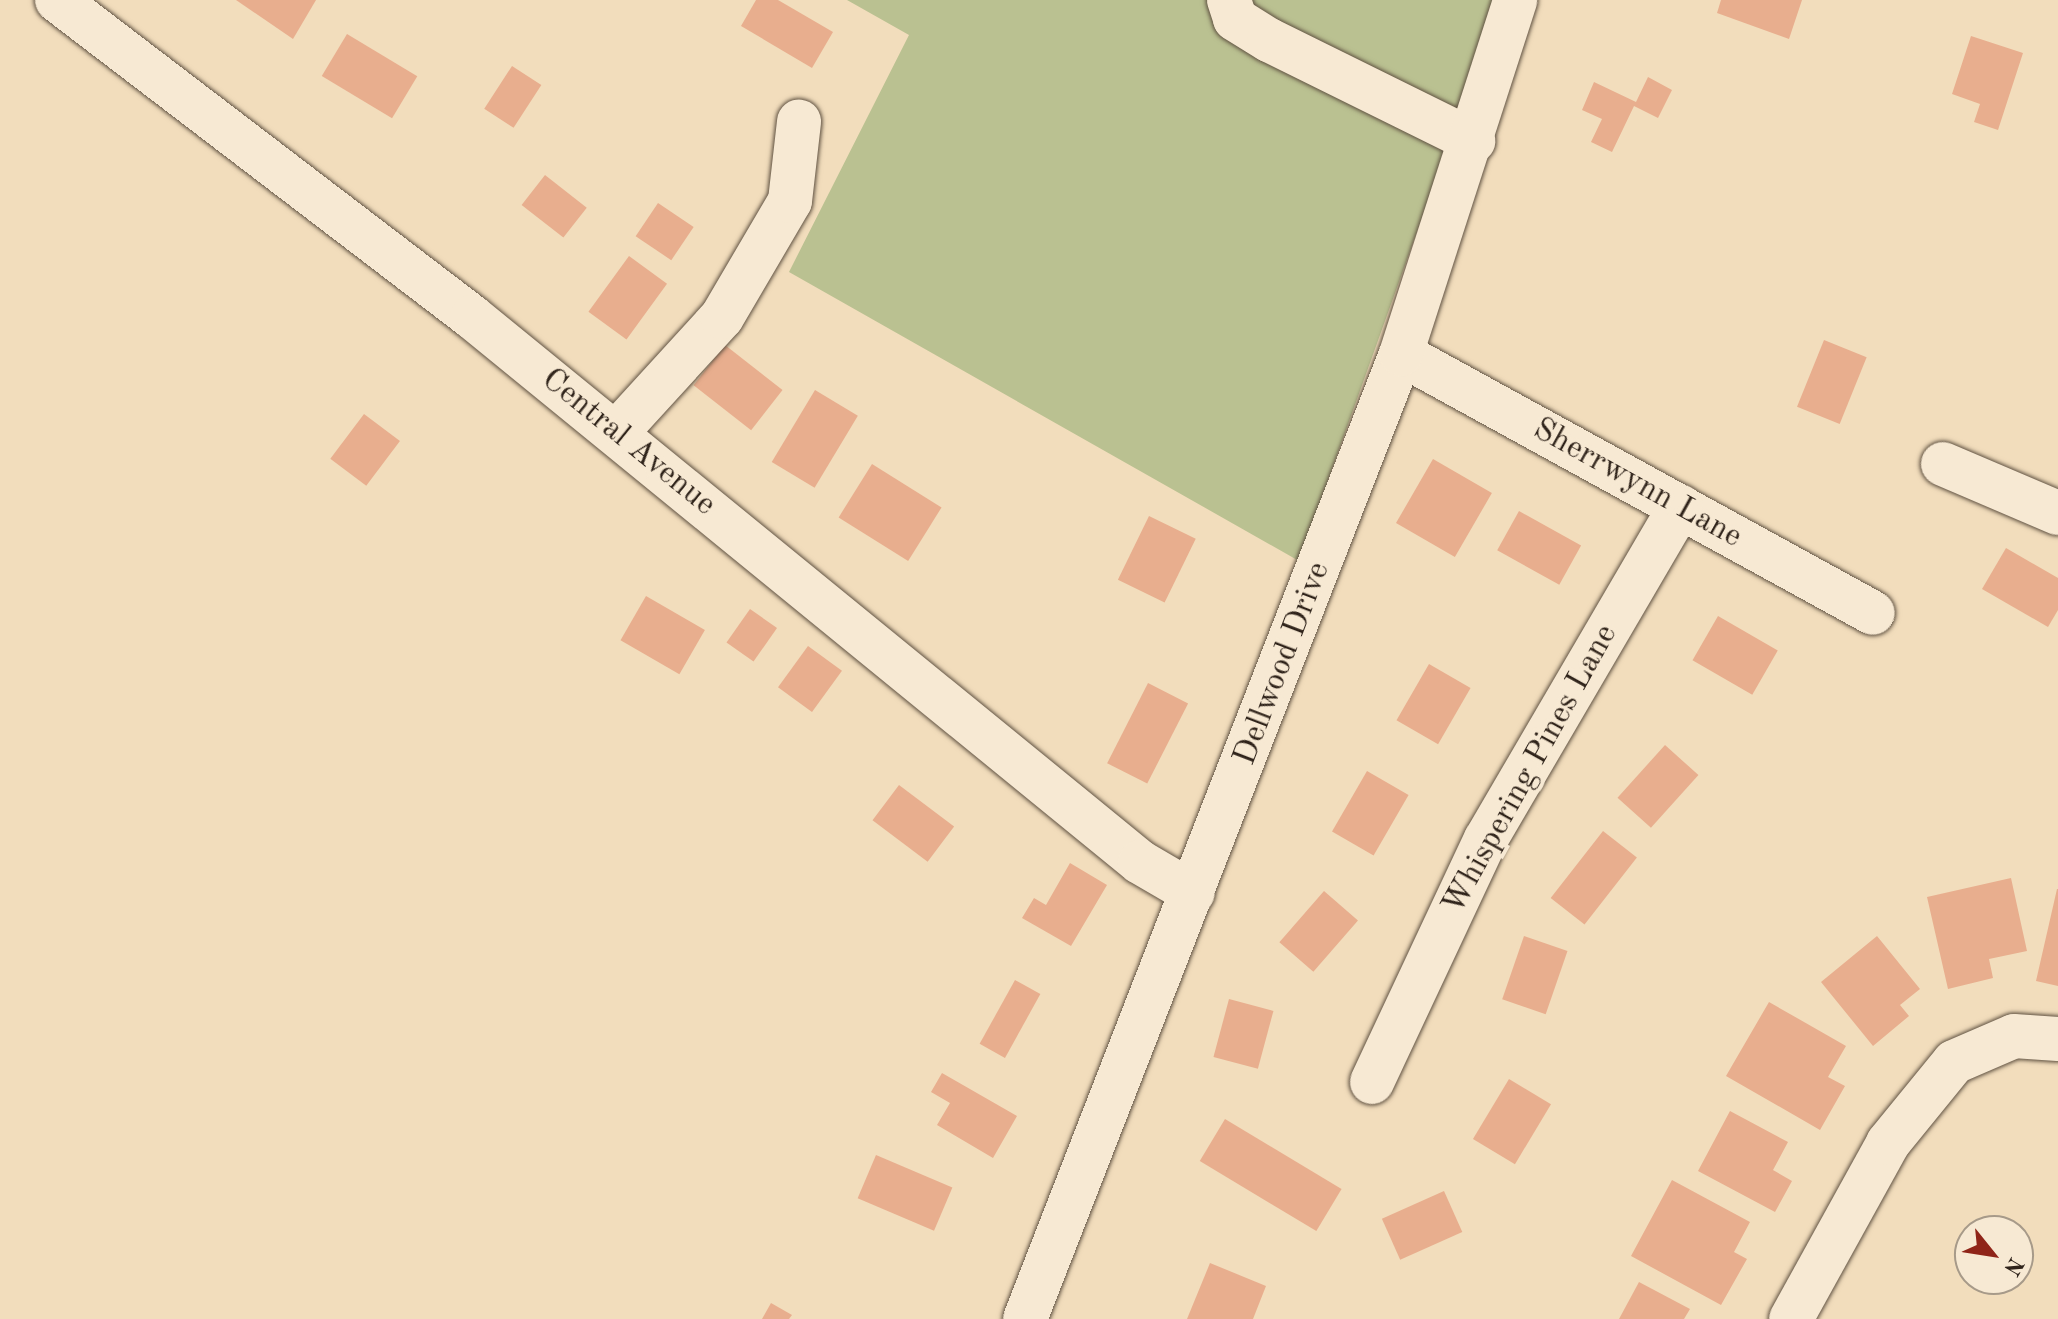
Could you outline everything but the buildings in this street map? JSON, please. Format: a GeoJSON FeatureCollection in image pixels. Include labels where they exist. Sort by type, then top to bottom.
{"type":"FeatureCollection","features":[{"type":"Feature","properties":{"kind":"street","name":"Central Avenue"},"geometry":{"type":"LineString","coordinates":[[57,0],[616,433],[1140,862],[1193,893]]}},
{"type":"Feature","properties":{"kind":"street","name":"Dellwood Drive"},"geometry":{"type":"LineString","coordinates":[[1025,1319],[1401,354],[1473,141],[1515,0]]}},
{"type":"Feature","properties":{"kind":"street"},"geometry":{"type":"LineString","coordinates":[[1223,4],[1235,19],[1269,40],[1473,141]]}},
{"type":"Feature","properties":{"kind":"street"},"geometry":{"type":"LineString","coordinates":[[616,433],[722,317],[790,201],[799,122]]}},
{"type":"Feature","properties":{"kind":"street","name":"Sherrwynn Lane"},"geometry":{"type":"LineString","coordinates":[[1401,354],[1873,613]]}},
{"type":"Feature","properties":{"kind":"street"},"geometry":{"type":"LineString","coordinates":[[1943,464],[2058,513]]}},
{"type":"Feature","properties":{"kind":"street","name":"Whispering Pines Lane"},"geometry":{"type":"LineString","coordinates":[[1372,1082],[1486,839],[1680,507]]}},
{"type":"Feature","properties":{"kind":"street"},"geometry":{"type":"LineString","coordinates":[[1791,1319],[1888,1143],[1954,1062],[2014,1036],[2058,1039]]}},
{"type":"Feature","properties":{"kind":"green space"},"geometry":{"type":"Polygon","coordinates":[[[847,0],[1500,0],[1299,561],[789,272],[909,35],[847,0]]]}}]}
